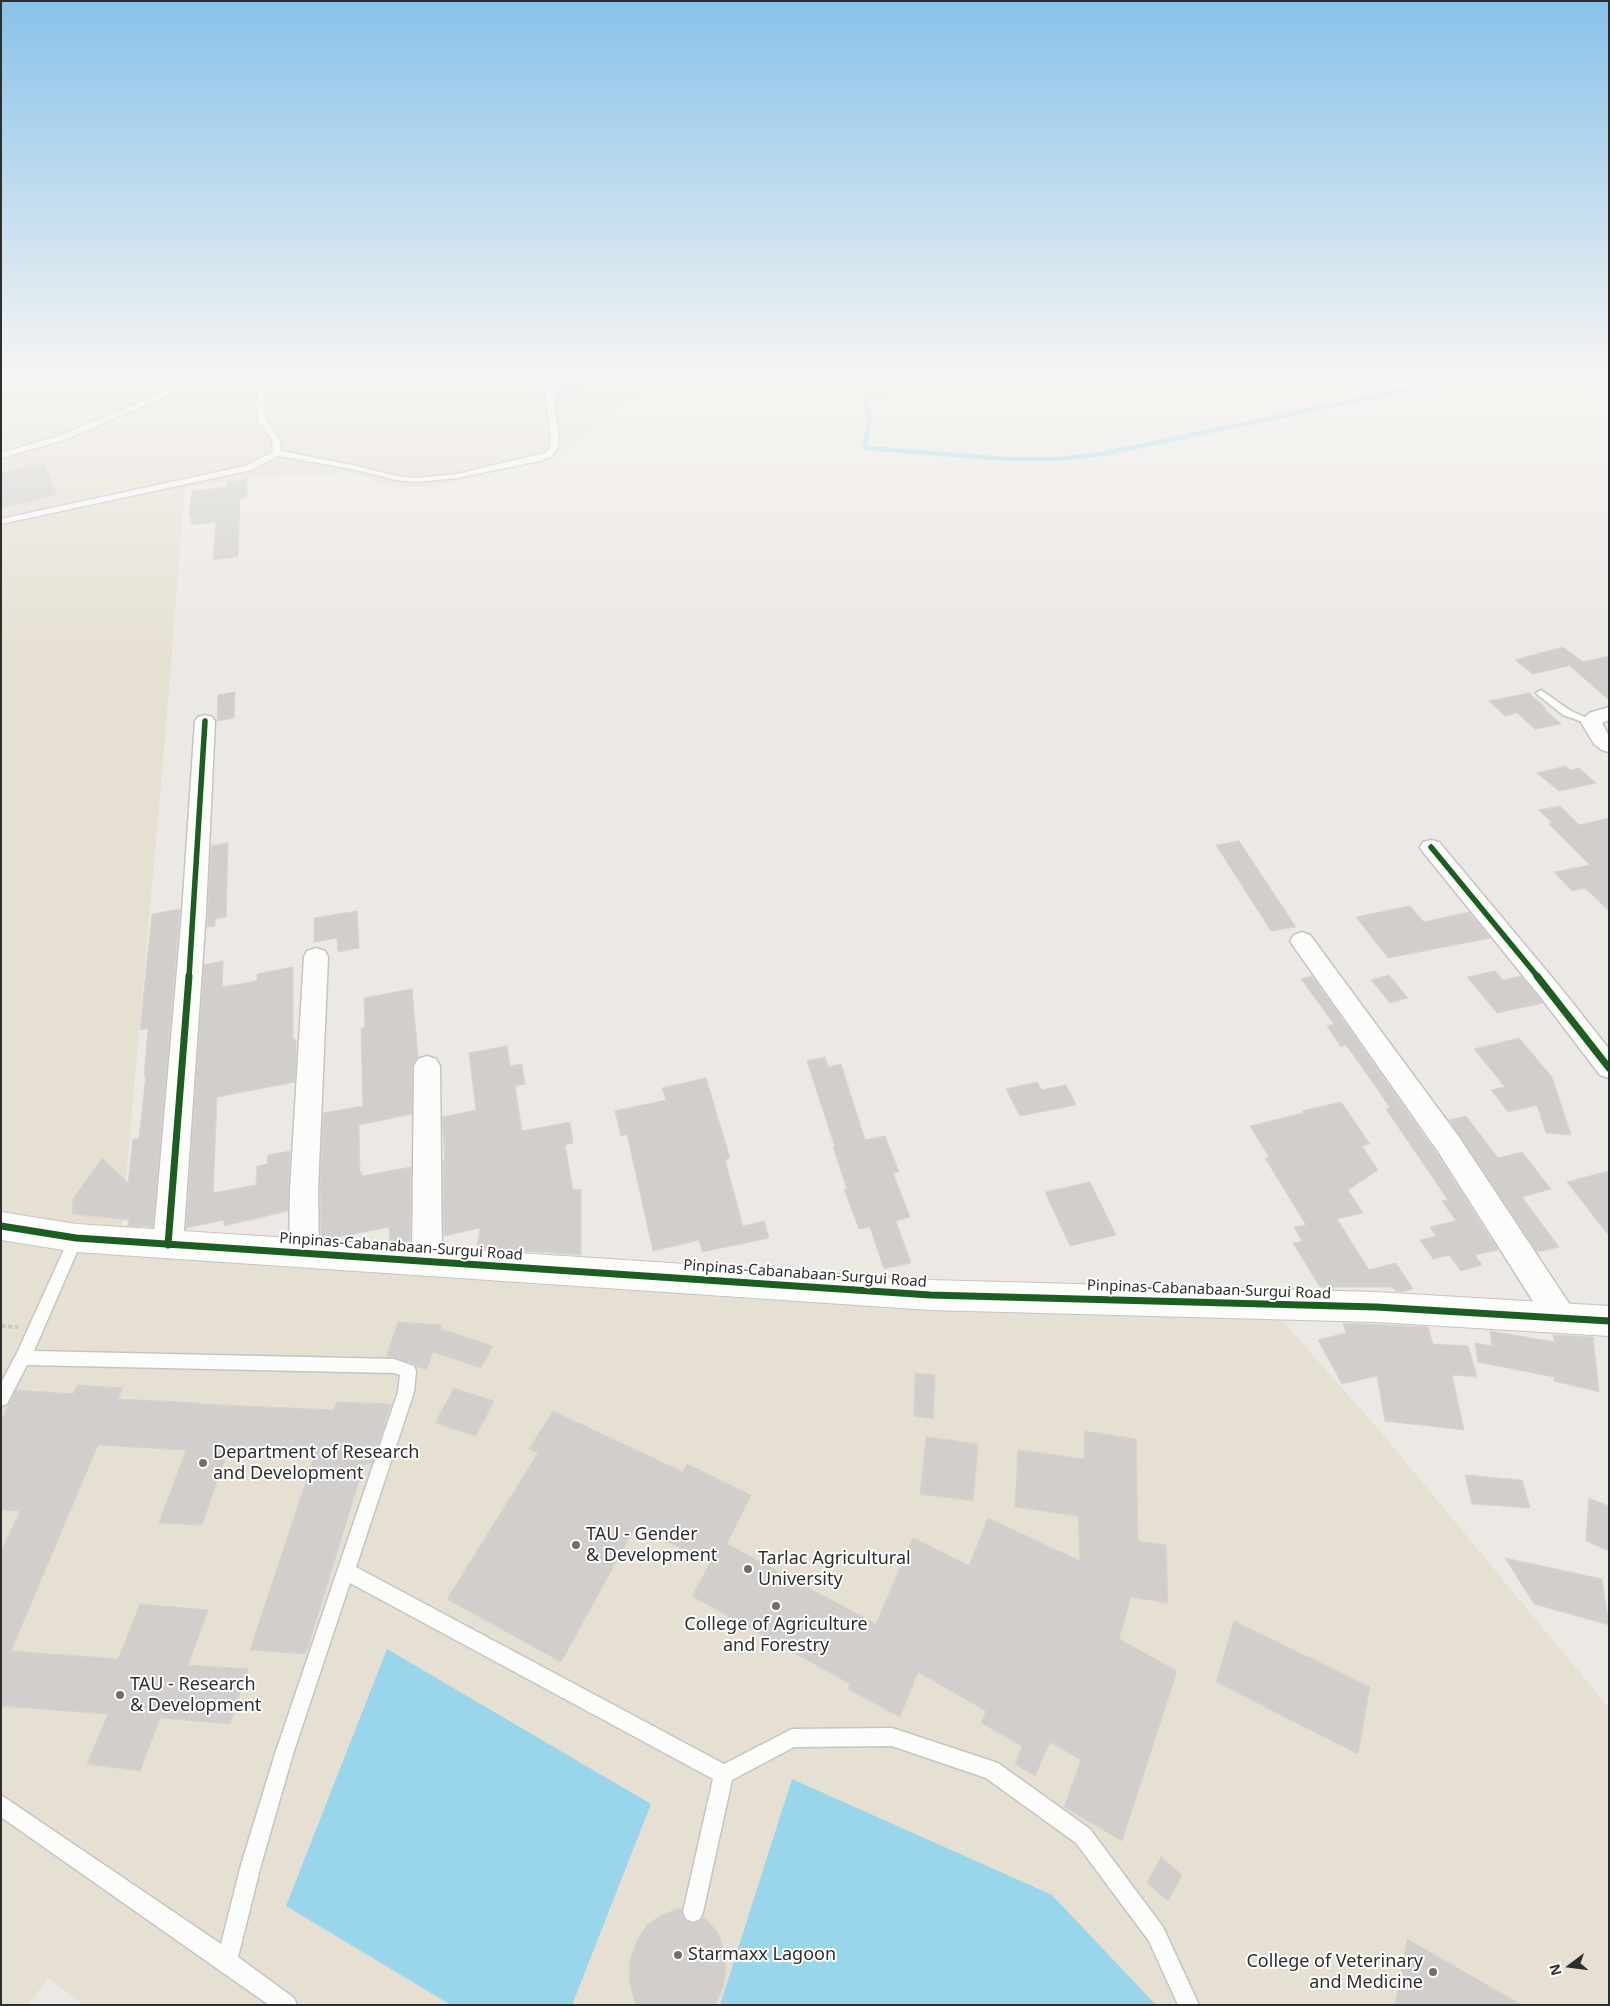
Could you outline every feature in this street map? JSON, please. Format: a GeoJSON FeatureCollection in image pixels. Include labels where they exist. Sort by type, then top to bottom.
{"type":"FeatureCollection","features":[{"type":"Feature","properties":{"kind":"street"},"geometry":{"type":"LineString","coordinates":[[1609,713],[1596,717],[1591,722],[1601,740],[1609,746]]}},
{"type":"Feature","properties":{"kind":"street"},"geometry":{"type":"LineString","coordinates":[[168,1245],[194,912],[205,721]]}},
{"type":"Feature","properties":{"kind":"street"},"geometry":{"type":"LineString","coordinates":[[1431,847],[1551,992],[1609,1068]]}},
{"type":"Feature","properties":{"kind":"street"},"geometry":{"type":"LineString","coordinates":[[1302,941],[1449,1146],[1561,1318]]}},
{"type":"Feature","properties":{"kind":"street"},"geometry":{"type":"LineString","coordinates":[[304,1254],[304,1190],[316,957]]}},
{"type":"Feature","properties":{"kind":"street"},"geometry":{"type":"LineString","coordinates":[[427,1066],[427,1262]]}},
{"type":"Feature","properties":{"kind":"street","name":"Pinpinas-Cabanabaan-Surgui Road"},"geometry":{"type":"LineString","coordinates":[[1,1226],[76,1238],[168,1245],[930,1294],[1376,1307],[1609,1321]]}},
{"type":"Feature","properties":{"kind":"lane"},"geometry":{"type":"LineString","coordinates":[[1,522],[227,473]]}},
{"type":"Feature","properties":{"kind":"lane"},"geometry":{"type":"LineString","coordinates":[[374,473],[396,478],[437,480],[473,473]]}},
{"type":"Feature","properties":{"kind":"lane"},"geometry":{"type":"LineString","coordinates":[[1541,693],[1567,713],[1591,722]]}},
{"type":"Feature","properties":{"kind":"lane"},"geometry":{"type":"LineString","coordinates":[[1,1399],[23,1358],[76,1238]]}},
{"type":"Feature","properties":{"kind":"lane"},"geometry":{"type":"LineString","coordinates":[[23,1358],[394,1366],[408,1372],[406,1392],[347,1572],[284,1754],[251,1865],[227,1961]]}},
{"type":"Feature","properties":{"kind":"lane"},"geometry":{"type":"LineString","coordinates":[[347,1572],[724,1774]]}},
{"type":"Feature","properties":{"kind":"lane"},"geometry":{"type":"LineString","coordinates":[[693,1912],[724,1774],[792,1738],[892,1738],[990,1770],[1083,1836],[1156,1934],[1189,2005]]}},
{"type":"Feature","properties":{"kind":"lane"},"geometry":{"type":"LineString","coordinates":[[1,1805],[227,1961],[287,2005]]}},
{"type":"Feature","properties":{"kind":"shaded area"},"geometry":{"type":"Polygon","coordinates":[[[1,473],[490,473],[427,487],[388,487],[354,473],[261,477],[185,487],[165,739],[121,1235],[1,1213],[1,473]]]}},
{"type":"Feature","properties":{"kind":"shaded area","name":"Tarlac Agricultural University"},"geometry":{"type":"Polygon","coordinates":[[[1,1240],[1281,1319],[1379,1430],[1609,1708],[1609,2005],[84,2005],[48,1978],[28,2005],[1,2005],[1,1240]]]}},
{"type":"Feature","properties":{"kind":"water"},"geometry":{"type":"Polygon","coordinates":[[[387,1649],[651,1804],[572,2005],[451,2005],[286,1906],[387,1649]]]}},
{"type":"Feature","properties":{"kind":"water"},"geometry":{"type":"Polygon","coordinates":[[[792,1779],[1052,1895],[1156,2005],[720,2005],[792,1779]]]}},
{"type":"Feature","properties":{"kind":"building"},"geometry":{"type":"Polygon","coordinates":[[[1,473],[47,473],[57,495],[1,508],[1,473]]]}},
{"type":"Feature","properties":{"kind":"building"},"geometry":{"type":"Polygon","coordinates":[[[247,479],[247,496],[240,499],[238,557],[213,560],[216,522],[191,525],[191,517],[189,517],[192,491],[227,487],[228,482],[247,479]]]}},
{"type":"Feature","properties":{"kind":"building"},"geometry":{"type":"Polygon","coordinates":[[[1563,647],[1583,662],[1609,656],[1609,700],[1570,666],[1572,665],[1533,674],[1515,660],[1563,647]]]}},
{"type":"Feature","properties":{"kind":"building"},"geometry":{"type":"Polygon","coordinates":[[[235,692],[234,718],[217,721],[218,695],[235,692]]]}},
{"type":"Feature","properties":{"kind":"building"},"geometry":{"type":"Polygon","coordinates":[[[1529,693],[1561,724],[1535,729],[1517,713],[1505,716],[1489,701],[1529,693]]]}},
{"type":"Feature","properties":{"kind":"building"},"geometry":{"type":"Polygon","coordinates":[[[1566,766],[1570,770],[1579,768],[1596,783],[1559,791],[1537,773],[1566,766]]]}},
{"type":"Feature","properties":{"kind":"building"},"geometry":{"type":"Polygon","coordinates":[[[1560,806],[1579,825],[1609,818],[1609,911],[1585,888],[1572,891],[1554,872],[1590,865],[1549,824],[1552,823],[1539,810],[1560,806]]]}},
{"type":"Feature","properties":{"kind":"building"},"geometry":{"type":"Polygon","coordinates":[[[1239,841],[1296,927],[1271,931],[1216,845],[1239,841]]]}},
{"type":"Feature","properties":{"kind":"building"},"geometry":{"type":"Polygon","coordinates":[[[228,843],[226,917],[215,919],[215,926],[207,927],[211,846],[228,843]]]}},
{"type":"Feature","properties":{"kind":"building"},"geometry":{"type":"Polygon","coordinates":[[[1410,906],[1424,922],[1469,912],[1490,938],[1388,958],[1356,917],[1410,906]]]}},
{"type":"Feature","properties":{"kind":"building"},"geometry":{"type":"Polygon","coordinates":[[[180,909],[153,1227],[128,1226],[129,1220],[72,1214],[73,1199],[102,1158],[128,1183],[133,1139],[139,1138],[146,1076],[144,1077],[148,1028],[140,1030],[152,914],[180,909]]]}},
{"type":"Feature","properties":{"kind":"building"},"geometry":{"type":"Polygon","coordinates":[[[357,911],[359,948],[338,952],[337,938],[314,942],[314,918],[357,911]]]}},
{"type":"Feature","properties":{"kind":"building"},"geometry":{"type":"Polygon","coordinates":[[[223,961],[222,987],[257,981],[257,974],[293,967],[293,1040],[296,1039],[296,1061],[295,1082],[217,1097],[213,1193],[256,1185],[257,1166],[267,1164],[268,1155],[290,1151],[288,1211],[224,1226],[224,1220],[186,1228],[204,965],[223,961]]]}},
{"type":"Feature","properties":{"kind":"building"},"geometry":{"type":"Polygon","coordinates":[[[1495,971],[1503,980],[1521,976],[1543,1003],[1497,1013],[1467,977],[1495,971]]]}},
{"type":"Feature","properties":{"kind":"building"},"geometry":{"type":"Polygon","coordinates":[[[1389,975],[1408,998],[1390,1003],[1371,980],[1389,975]]]}},
{"type":"Feature","properties":{"kind":"building"},"geometry":{"type":"Polygon","coordinates":[[[1312,976],[1437,1154],[1498,1250],[1475,1255],[1482,1265],[1461,1271],[1449,1255],[1433,1259],[1420,1240],[1436,1236],[1430,1227],[1456,1221],[1442,1201],[1448,1200],[1386,1109],[1390,1108],[1376,1087],[1346,1045],[1341,1047],[1327,1026],[1334,1024],[1301,979],[1312,976]]]}},
{"type":"Feature","properties":{"kind":"building"},"geometry":{"type":"Polygon","coordinates":[[[412,989],[418,1057],[412,1066],[412,1114],[359,1125],[360,1173],[362,1172],[362,1176],[411,1167],[410,1244],[390,1243],[389,1227],[327,1239],[321,1238],[320,1190],[323,1113],[363,1106],[361,1028],[365,1027],[364,998],[412,989]]]}},
{"type":"Feature","properties":{"kind":"building"},"geometry":{"type":"Polygon","coordinates":[[[1519,1038],[1552,1077],[1571,1135],[1546,1133],[1537,1105],[1508,1112],[1491,1090],[1505,1087],[1474,1049],[1519,1038]]]}},
{"type":"Feature","properties":{"kind":"building"},"geometry":{"type":"Polygon","coordinates":[[[507,1046],[510,1066],[522,1064],[525,1084],[515,1086],[522,1131],[570,1122],[573,1143],[565,1145],[573,1190],[581,1189],[581,1255],[477,1248],[480,1228],[444,1236],[443,1161],[445,1160],[442,1117],[476,1110],[469,1053],[507,1046]]]}},
{"type":"Feature","properties":{"kind":"building"},"geometry":{"type":"Polygon","coordinates":[[[825,1057],[828,1067],[841,1064],[865,1140],[885,1136],[899,1172],[893,1173],[910,1217],[896,1221],[911,1263],[884,1269],[870,1227],[859,1229],[844,1189],[847,1189],[833,1147],[835,1147],[807,1061],[825,1057]]]}},
{"type":"Feature","properties":{"kind":"building"},"geometry":{"type":"Polygon","coordinates":[[[706,1078],[730,1158],[725,1160],[743,1226],[764,1221],[769,1238],[702,1252],[699,1240],[653,1251],[627,1134],[621,1136],[615,1111],[666,1100],[662,1088],[706,1078]]]}},
{"type":"Feature","properties":{"kind":"building"},"geometry":{"type":"Polygon","coordinates":[[[1037,1082],[1042,1090],[1066,1085],[1076,1105],[1020,1116],[1006,1089],[1037,1082]]]}},
{"type":"Feature","properties":{"kind":"building"},"geometry":{"type":"Polygon","coordinates":[[[1341,1102],[1370,1144],[1362,1146],[1378,1170],[1348,1190],[1363,1213],[1337,1219],[1369,1270],[1396,1263],[1413,1289],[1402,1292],[1395,1291],[1392,1287],[1320,1287],[1293,1243],[1302,1241],[1294,1227],[1306,1225],[1265,1158],[1269,1157],[1250,1126],[1341,1102]]]}},
{"type":"Feature","properties":{"kind":"building"},"geometry":{"type":"Polygon","coordinates":[[[1466,1116],[1498,1158],[1522,1152],[1551,1189],[1522,1197],[1559,1247],[1537,1252],[1449,1120],[1466,1116]]]}},
{"type":"Feature","properties":{"kind":"building"},"geometry":{"type":"Polygon","coordinates":[[[1609,1171],[1609,1236],[1567,1182],[1609,1171]]]}},
{"type":"Feature","properties":{"kind":"building"},"geometry":{"type":"Polygon","coordinates":[[[1090,1182],[1116,1235],[1070,1246],[1045,1192],[1090,1182]]]}},
{"type":"Feature","properties":{"kind":"building"},"geometry":{"type":"Polygon","coordinates":[[[398,1322],[442,1325],[441,1329],[493,1346],[481,1368],[433,1352],[427,1369],[417,1367],[415,1364],[395,1357],[386,1357],[398,1322]]]}},
{"type":"Feature","properties":{"kind":"building"},"geometry":{"type":"Polygon","coordinates":[[[1343,1323],[1428,1327],[1433,1344],[1468,1346],[1477,1377],[1452,1375],[1464,1430],[1385,1421],[1377,1376],[1342,1384],[1318,1340],[1346,1333],[1343,1323]]]}},
{"type":"Feature","properties":{"kind":"building"},"geometry":{"type":"Polygon","coordinates":[[[1490,1331],[1555,1342],[1553,1335],[1593,1337],[1599,1392],[1554,1381],[1554,1377],[1478,1362],[1475,1343],[1492,1346],[1490,1331]]]}},
{"type":"Feature","properties":{"kind":"building"},"geometry":{"type":"Polygon","coordinates":[[[915,1373],[935,1375],[933,1419],[914,1416],[915,1373]]]}},
{"type":"Feature","properties":{"kind":"building"},"geometry":{"type":"Polygon","coordinates":[[[77,1385],[123,1388],[118,1399],[200,1404],[334,1410],[337,1402],[391,1404],[372,1464],[364,1464],[306,1654],[250,1650],[315,1454],[228,1450],[202,1525],[159,1523],[186,1450],[98,1445],[11,1651],[118,1659],[140,1604],[208,1610],[188,1665],[248,1669],[230,1724],[160,1718],[140,1771],[87,1764],[108,1714],[1,1706],[1,1552],[20,1511],[1,1510],[1,1420],[16,1390],[73,1394],[77,1385]]]}},
{"type":"Feature","properties":{"kind":"building"},"geometry":{"type":"Polygon","coordinates":[[[454,1388],[494,1401],[476,1436],[435,1423],[454,1388]]]}},
{"type":"Feature","properties":{"kind":"building"},"geometry":{"type":"Polygon","coordinates":[[[553,1411],[683,1472],[687,1464],[751,1495],[727,1544],[876,1624],[913,1538],[969,1566],[988,1518],[1080,1561],[1078,1516],[1015,1507],[1018,1450],[1084,1459],[1084,1431],[1136,1439],[1138,1541],[1166,1545],[1168,1603],[1131,1597],[1119,1639],[1177,1671],[1122,1841],[1064,1807],[1081,1760],[1050,1742],[1035,1776],[1015,1764],[1022,1746],[981,1723],[986,1711],[918,1672],[900,1717],[848,1689],[850,1684],[692,1596],[710,1563],[636,1526],[561,1662],[447,1599],[538,1453],[529,1449],[553,1411]]]}},
{"type":"Feature","properties":{"kind":"building"},"geometry":{"type":"Polygon","coordinates":[[[926,1437],[978,1444],[973,1501],[920,1494],[926,1437]]]}},
{"type":"Feature","properties":{"kind":"building"},"geometry":{"type":"Polygon","coordinates":[[[1465,1475],[1522,1480],[1530,1508],[1472,1504],[1465,1475]]]}},
{"type":"Feature","properties":{"kind":"building"},"geometry":{"type":"Polygon","coordinates":[[[1589,1498],[1609,1506],[1609,1551],[1586,1541],[1589,1498]]]}},
{"type":"Feature","properties":{"kind":"building"},"geometry":{"type":"Polygon","coordinates":[[[1505,1558],[1602,1579],[1609,1625],[1534,1604],[1505,1558]]]}},
{"type":"Feature","properties":{"kind":"building"},"geometry":{"type":"Polygon","coordinates":[[[1234,1621],[1370,1687],[1358,1754],[1216,1682],[1234,1621]]]}},
{"type":"Feature","properties":{"kind":"building"},"geometry":{"type":"Polygon","coordinates":[[[1161,1857],[1182,1875],[1168,1901],[1147,1883],[1161,1857]]]}},
{"type":"Feature","properties":{"kind":"building","name":"Starmaxx Lagoon"},"geometry":{"type":"Polygon","coordinates":[[[678,1909],[682,1910],[685,1921],[692,1924],[701,1921],[703,1917],[718,1933],[724,1949],[726,1969],[723,1987],[715,2005],[636,2005],[629,1981],[630,1960],[637,1941],[647,1925],[661,1915],[678,1909]]]}},
{"type":"Feature","properties":{"kind":"building","name":"College of Veterinary and Medicine"},"geometry":{"type":"Polygon","coordinates":[[[1407,1939],[1522,2005],[1395,2005],[1407,1939]]]}},
{"type":"Feature","properties":{"kind":"cycle path"},"geometry":{"type":"LineString","coordinates":[[168,1245],[194,912],[205,721]]}},
{"type":"Feature","properties":{"kind":"cycle path"},"geometry":{"type":"LineString","coordinates":[[1431,847],[1551,993],[1609,1068]]}},
{"type":"Feature","properties":{"kind":"cycle path"},"geometry":{"type":"LineString","coordinates":[[1,1226],[76,1238],[930,1295],[1376,1307],[1609,1321]]}},
{"type":"Feature","properties":{"kind":"place","name":"Department of Research and Development"},"geometry":{"type":"Point","coordinates":[203,1463]}},
{"type":"Feature","properties":{"kind":"place","name":"TAU - Gender & Development"},"geometry":{"type":"Point","coordinates":[576,1545]}},
{"type":"Feature","properties":{"kind":"place","name":"Tarlac Agricultural University"},"geometry":{"type":"Point","coordinates":[748,1569]}},
{"type":"Feature","properties":{"kind":"place","name":"College of Agriculture and Forestry"},"geometry":{"type":"Point","coordinates":[776,1606]}},
{"type":"Feature","properties":{"kind":"place","name":"TAU - Research & Development"},"geometry":{"type":"Point","coordinates":[120,1695]}},
{"type":"Feature","properties":{"kind":"place","name":"Starmaxx Lagoon"},"geometry":{"type":"Point","coordinates":[678,1955]}},
{"type":"Feature","properties":{"kind":"place","name":"College of Veterinary and Medicine"},"geometry":{"type":"Point","coordinates":[1433,1972]}}]}
